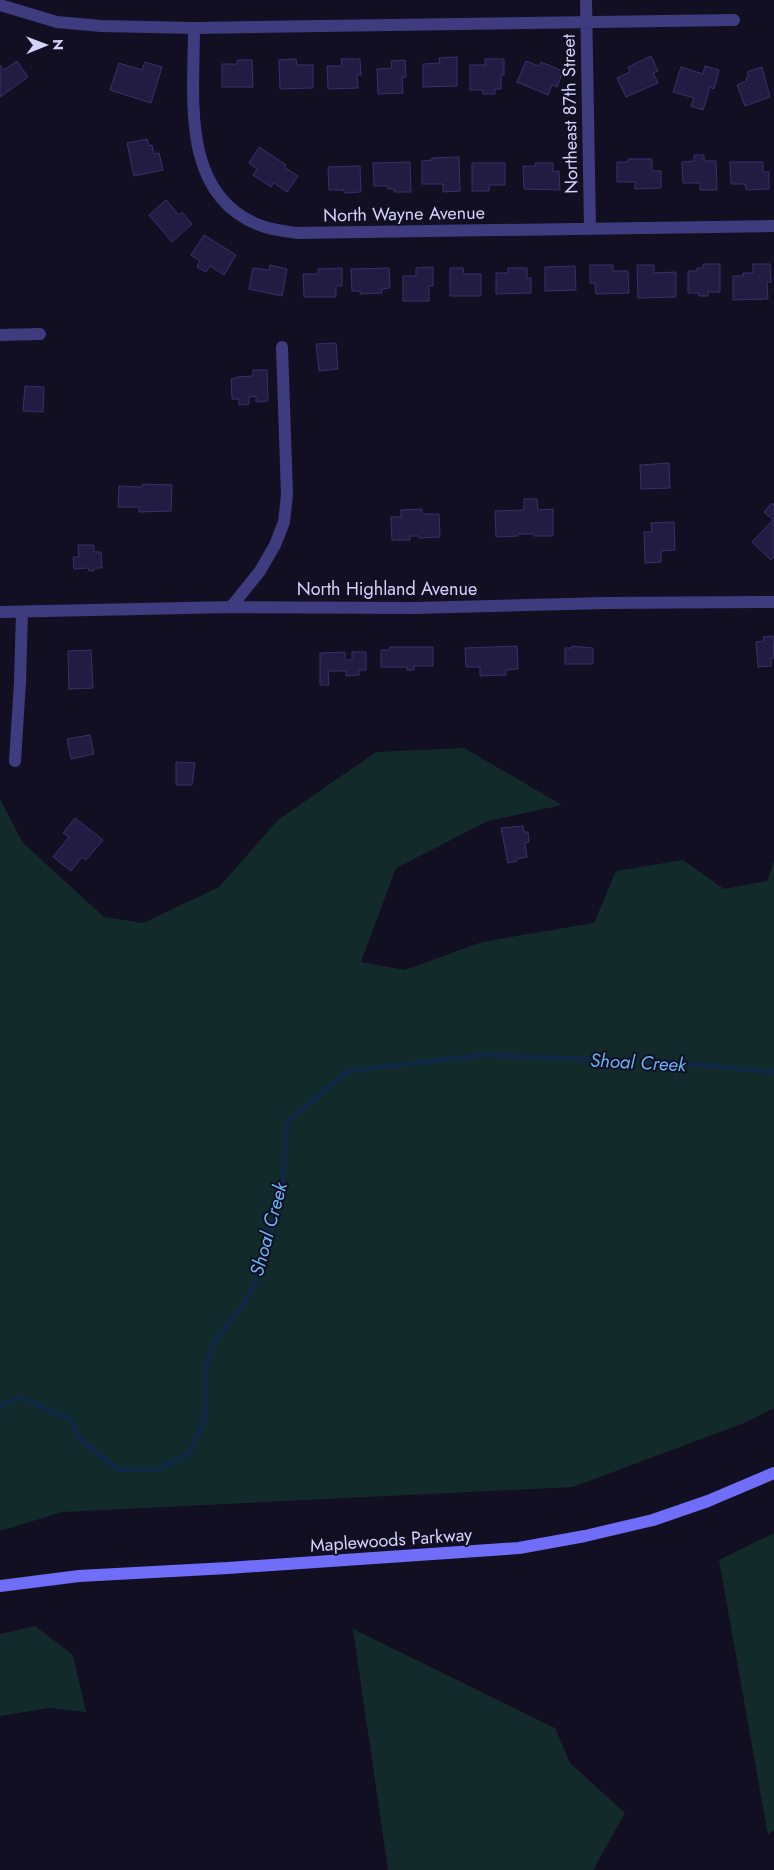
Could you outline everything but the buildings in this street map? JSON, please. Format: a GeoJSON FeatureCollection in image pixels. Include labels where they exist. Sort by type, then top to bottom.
{"type":"FeatureCollection","features":[{"type":"Feature","properties":{"kind":"main road","name":"Maplewoods Parkway"},"geometry":{"type":"LineString","coordinates":[[0,1586],[78,1576],[520,1548],[586,1536],[653,1520],[708,1501],[774,1473]]}},
{"type":"Feature","properties":{"kind":"street","name":"Northeast 87th Street"},"geometry":{"type":"LineString","coordinates":[[586,0],[590,228]]}},
{"type":"Feature","properties":{"kind":"street"},"geometry":{"type":"LineString","coordinates":[[0,5],[57,22],[101,26],[194,28],[734,20]]}},
{"type":"Feature","properties":{"kind":"street","name":"North Wayne Avenue"},"geometry":{"type":"LineString","coordinates":[[194,28],[194,119],[197,148],[204,171],[215,191],[228,205],[259,225],[275,230],[297,233],[774,226]]}},
{"type":"Feature","properties":{"kind":"street"},"geometry":{"type":"LineString","coordinates":[[0,335],[40,334]]}},
{"type":"Feature","properties":{"kind":"street"},"geometry":{"type":"LineString","coordinates":[[231,607],[260,570],[275,545],[284,522],[287,495],[282,347]]}},
{"type":"Feature","properties":{"kind":"street","name":"North Highland Avenue"},"geometry":{"type":"LineString","coordinates":[[0,612],[231,607],[414,608],[594,603],[774,602]]}},
{"type":"Feature","properties":{"kind":"street"},"geometry":{"type":"LineString","coordinates":[[15,761],[22,612]]}},
{"type":"Feature","properties":{"kind":"green space"},"geometry":{"type":"Polygon","coordinates":[[[464,748],[562,805],[488,821],[396,868],[361,962],[405,970],[482,942],[594,923],[616,871],[683,860],[724,889],[767,881],[774,861],[774,1408],[744,1423],[573,1487],[62,1512],[0,1531],[0,799],[23,843],[104,917],[143,923],[219,887],[278,820],[376,752],[464,748]]]}},
{"type":"Feature","properties":{"kind":"green space"},"geometry":{"type":"Polygon","coordinates":[[[774,1533],[774,1830],[768,1835],[719,1560],[774,1533]]]}},
{"type":"Feature","properties":{"kind":"green space"},"geometry":{"type":"Polygon","coordinates":[[[35,1626],[73,1655],[86,1712],[49,1708],[0,1716],[0,1634],[35,1626]]]}},
{"type":"Feature","properties":{"kind":"green space"},"geometry":{"type":"Polygon","coordinates":[[[353,1629],[555,1728],[570,1763],[625,1813],[593,1870],[388,1870],[353,1629]]]}},
{"type":"Feature","properties":{"kind":"waterway","name":"Shoal Creek"},"geometry":{"type":"LineString","coordinates":[[0,1407],[20,1397],[71,1419],[77,1437],[119,1470],[158,1469],[189,1454],[205,1419],[205,1368],[215,1341],[244,1304],[257,1277],[282,1187],[287,1122],[348,1071],[482,1055],[669,1062],[774,1072]]}}]}
